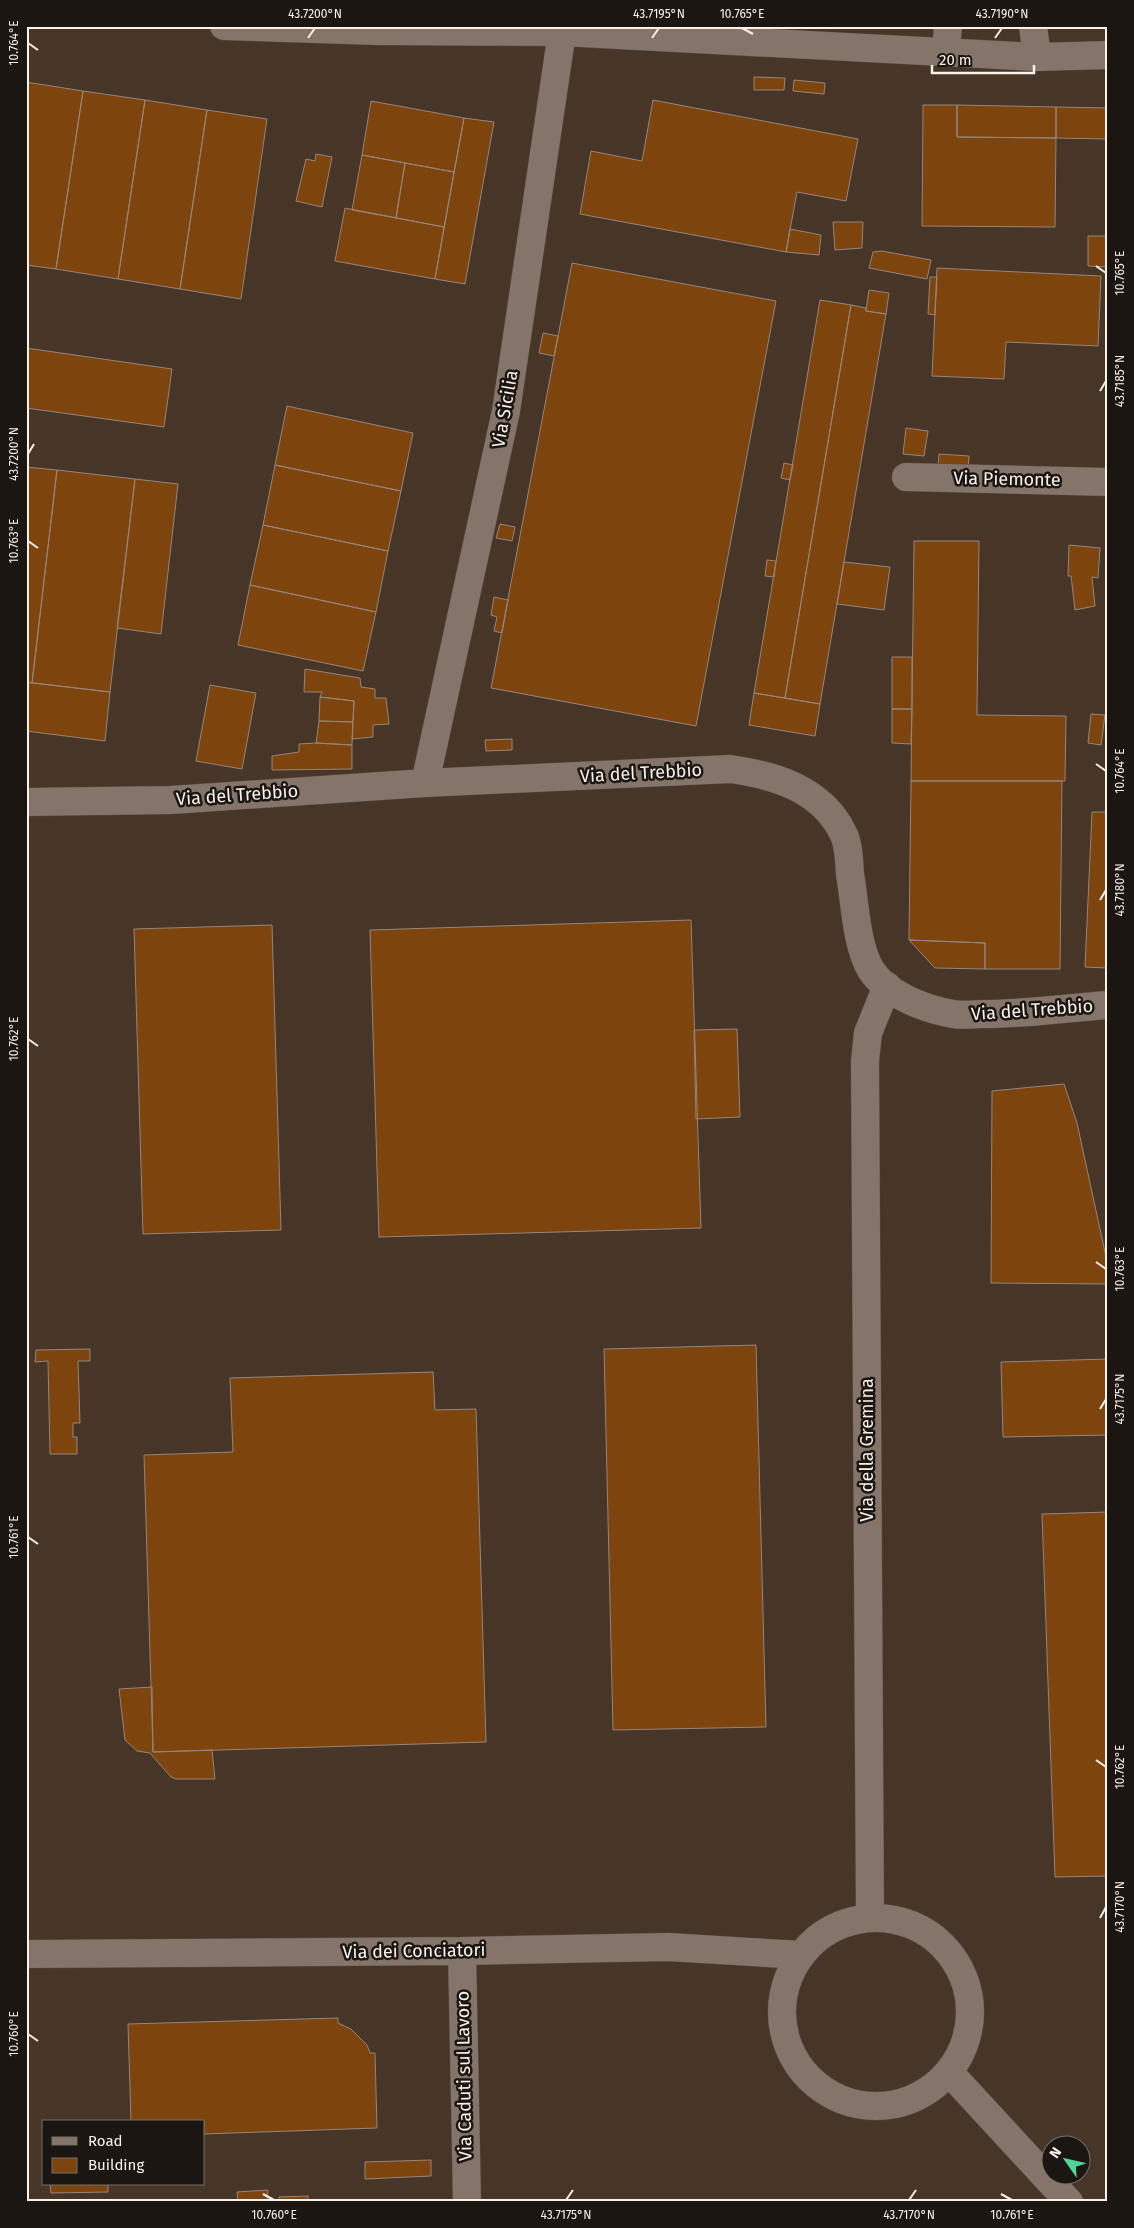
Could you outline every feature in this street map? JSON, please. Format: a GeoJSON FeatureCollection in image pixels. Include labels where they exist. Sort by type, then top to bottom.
{"type":"FeatureCollection","features":[{"type":"Feature","properties":{"kind":"street"},"geometry":{"type":"LineString","coordinates":[[224,26],[947,39],[1037,57],[1108,54]]}},
{"type":"Feature","properties":{"kind":"street"},"geometry":{"type":"LineString","coordinates":[[1033,26],[1037,57]]}},
{"type":"Feature","properties":{"kind":"street","name":"Via Sicilia"},"geometry":{"type":"LineString","coordinates":[[425,783],[506,411],[562,32]]}},
{"type":"Feature","properties":{"kind":"street","name":"Via Piemonte"},"geometry":{"type":"LineString","coordinates":[[906,477],[1108,482]]}},
{"type":"Feature","properties":{"kind":"street","name":"Via del Trebbio"},"geometry":{"type":"LineString","coordinates":[[26,802],[171,800],[425,783],[730,769],[756,772],[788,782],[811,796],[832,814],[844,835],[863,949],[871,970],[886,986],[918,1004],[954,1014],[1005,1014],[1108,1004]]}},
{"type":"Feature","properties":{"kind":"street","name":"Via della Gremina"},"geometry":{"type":"LineString","coordinates":[[870,1918],[865,1061],[868,1033],[886,986]]}},
{"type":"Feature","properties":{"kind":"street"},"geometry":{"type":"LineString","coordinates":[[870,1918],[901,1920],[931,1934],[954,1958],[968,1987],[968,2035],[949,2072],[924,2094],[900,2104],[867,2106],[839,2100],[812,2081],[797,2064],[784,2034],[783,1998],[801,1955],[828,1930],[870,1918]]}},
{"type":"Feature","properties":{"kind":"street","name":"Via dei Conciatori"},"geometry":{"type":"LineString","coordinates":[[26,1954],[462,1951],[668,1946],[801,1955]]}},
{"type":"Feature","properties":{"kind":"street","name":"Via Caduti sul Lavoro"},"geometry":{"type":"LineString","coordinates":[[462,1951],[467,2202]]}},
{"type":"Feature","properties":{"kind":"street"},"geometry":{"type":"LineString","coordinates":[[949,2072],[1069,2202]]}},
{"type":"Feature","properties":{"kind":"shaded area"},"geometry":{"type":"Polygon","coordinates":[[[26,26],[1108,26],[1108,2202],[26,2202],[26,26]]]}},
{"type":"Feature","properties":{"kind":"building"},"geometry":{"type":"Polygon","coordinates":[[[754,77],[785,78],[784,90],[754,90],[754,77]]]}},
{"type":"Feature","properties":{"kind":"building"},"geometry":{"type":"Polygon","coordinates":[[[794,80],[825,83],[824,94],[793,91],[794,80]]]}},
{"type":"Feature","properties":{"kind":"building"},"geometry":{"type":"Polygon","coordinates":[[[26,82],[83,91],[56,269],[26,265],[26,82]]]}},
{"type":"Feature","properties":{"kind":"building"},"geometry":{"type":"Polygon","coordinates":[[[83,91],[145,100],[118,279],[56,269],[83,91]]]}},
{"type":"Feature","properties":{"kind":"building"},"geometry":{"type":"Polygon","coordinates":[[[145,100],[207,110],[180,289],[118,279],[145,100]]]}},
{"type":"Feature","properties":{"kind":"building"},"geometry":{"type":"Polygon","coordinates":[[[653,100],[858,139],[846,201],[797,192],[786,252],[580,214],[591,151],[642,161],[653,100]]]}},
{"type":"Feature","properties":{"kind":"building"},"geometry":{"type":"Polygon","coordinates":[[[371,101],[464,118],[454,172],[362,155],[371,101]]]}},
{"type":"Feature","properties":{"kind":"building"},"geometry":{"type":"Polygon","coordinates":[[[923,105],[957,105],[957,137],[1056,138],[1055,227],[922,226],[923,105]]]}},
{"type":"Feature","properties":{"kind":"building"},"geometry":{"type":"Polygon","coordinates":[[[957,105],[1056,107],[1056,138],[957,137],[957,105]]]}},
{"type":"Feature","properties":{"kind":"building"},"geometry":{"type":"Polygon","coordinates":[[[1056,107],[1108,108],[1108,139],[1056,138],[1056,107]]]}},
{"type":"Feature","properties":{"kind":"building"},"geometry":{"type":"Polygon","coordinates":[[[207,110],[267,119],[241,299],[180,289],[207,110]]]}},
{"type":"Feature","properties":{"kind":"building"},"geometry":{"type":"Polygon","coordinates":[[[464,118],[494,122],[465,284],[435,279],[464,118]]]}},
{"type":"Feature","properties":{"kind":"building"},"geometry":{"type":"Polygon","coordinates":[[[316,154],[332,157],[322,207],[296,201],[306,159],[315,161],[316,154]]]}},
{"type":"Feature","properties":{"kind":"building"},"geometry":{"type":"Polygon","coordinates":[[[362,155],[405,163],[396,218],[352,210],[362,155]]]}},
{"type":"Feature","properties":{"kind":"building"},"geometry":{"type":"Polygon","coordinates":[[[405,163],[454,172],[444,227],[396,218],[405,163]]]}},
{"type":"Feature","properties":{"kind":"building"},"geometry":{"type":"Polygon","coordinates":[[[345,208],[444,227],[435,279],[335,261],[345,208]]]}},
{"type":"Feature","properties":{"kind":"building"},"geometry":{"type":"Polygon","coordinates":[[[833,222],[863,222],[862,248],[835,250],[833,222]]]}},
{"type":"Feature","properties":{"kind":"building"},"geometry":{"type":"Polygon","coordinates":[[[790,229],[821,235],[819,255],[786,252],[790,229]]]}},
{"type":"Feature","properties":{"kind":"building"},"geometry":{"type":"Polygon","coordinates":[[[1088,236],[1108,236],[1108,267],[1088,266],[1088,236]]]}},
{"type":"Feature","properties":{"kind":"building"},"geometry":{"type":"Polygon","coordinates":[[[882,251],[931,260],[927,279],[869,268],[873,252],[882,251]]]}},
{"type":"Feature","properties":{"kind":"building"},"geometry":{"type":"Polygon","coordinates":[[[572,263],[776,301],[696,726],[491,688],[572,263]]]}},
{"type":"Feature","properties":{"kind":"building"},"geometry":{"type":"Polygon","coordinates":[[[937,268],[1101,276],[1098,346],[1006,342],[1004,379],[932,376],[937,268]]]}},
{"type":"Feature","properties":{"kind":"building"},"geometry":{"type":"Polygon","coordinates":[[[930,277],[937,277],[935,315],[928,314],[930,277]]]}},
{"type":"Feature","properties":{"kind":"building"},"geometry":{"type":"Polygon","coordinates":[[[869,290],[889,293],[886,314],[866,311],[869,290]]]}},
{"type":"Feature","properties":{"kind":"building"},"geometry":{"type":"Polygon","coordinates":[[[820,300],[851,305],[785,698],[754,693],[820,300]]]}},
{"type":"Feature","properties":{"kind":"building"},"geometry":{"type":"Polygon","coordinates":[[[851,305],[866,308],[866,311],[886,314],[820,704],[785,698],[851,305]]]}},
{"type":"Feature","properties":{"kind":"building"},"geometry":{"type":"Polygon","coordinates":[[[543,333],[558,336],[554,356],[539,353],[543,333]]]}},
{"type":"Feature","properties":{"kind":"building"},"geometry":{"type":"Polygon","coordinates":[[[26,348],[172,369],[164,427],[26,408],[26,348]]]}},
{"type":"Feature","properties":{"kind":"building"},"geometry":{"type":"Polygon","coordinates":[[[287,406],[413,433],[401,491],[275,465],[287,406]]]}},
{"type":"Feature","properties":{"kind":"building"},"geometry":{"type":"Polygon","coordinates":[[[906,428],[928,431],[924,456],[903,454],[906,428]]]}},
{"type":"Feature","properties":{"kind":"building"},"geometry":{"type":"Polygon","coordinates":[[[939,454],[969,456],[968,469],[938,467],[939,454]]]}},
{"type":"Feature","properties":{"kind":"building"},"geometry":{"type":"Polygon","coordinates":[[[784,463],[793,465],[790,480],[781,478],[784,463]]]}},
{"type":"Feature","properties":{"kind":"building"},"geometry":{"type":"Polygon","coordinates":[[[275,465],[401,491],[388,551],[263,525],[275,465]]]}},
{"type":"Feature","properties":{"kind":"building"},"geometry":{"type":"Polygon","coordinates":[[[26,467],[57,470],[32,683],[26,682],[26,467]]]}},
{"type":"Feature","properties":{"kind":"building"},"geometry":{"type":"Polygon","coordinates":[[[57,470],[135,479],[110,692],[32,683],[57,470]]]}},
{"type":"Feature","properties":{"kind":"building"},"geometry":{"type":"Polygon","coordinates":[[[135,479],[178,484],[161,634],[117,628],[135,479]]]}},
{"type":"Feature","properties":{"kind":"building"},"geometry":{"type":"Polygon","coordinates":[[[500,524],[515,527],[512,541],[496,538],[500,524]]]}},
{"type":"Feature","properties":{"kind":"building"},"geometry":{"type":"Polygon","coordinates":[[[263,525],[388,551],[376,612],[250,585],[263,525]]]}},
{"type":"Feature","properties":{"kind":"building"},"geometry":{"type":"Polygon","coordinates":[[[914,541],[979,541],[977,715],[1066,716],[1065,781],[911,781],[914,541]]]}},
{"type":"Feature","properties":{"kind":"building"},"geometry":{"type":"Polygon","coordinates":[[[1069,545],[1100,548],[1098,578],[1092,577],[1095,606],[1075,610],[1071,576],[1068,576],[1069,545]]]}},
{"type":"Feature","properties":{"kind":"building"},"geometry":{"type":"Polygon","coordinates":[[[767,560],[776,561],[774,577],[765,576],[767,560]]]}},
{"type":"Feature","properties":{"kind":"building"},"geometry":{"type":"Polygon","coordinates":[[[844,562],[890,567],[884,610],[837,604],[844,562]]]}},
{"type":"Feature","properties":{"kind":"building"},"geometry":{"type":"Polygon","coordinates":[[[250,585],[376,612],[363,671],[238,645],[250,585]]]}},
{"type":"Feature","properties":{"kind":"building"},"geometry":{"type":"Polygon","coordinates":[[[494,597],[508,600],[502,633],[494,631],[497,617],[491,615],[494,597]]]}},
{"type":"Feature","properties":{"kind":"building"},"geometry":{"type":"Polygon","coordinates":[[[892,657],[912,657],[912,709],[892,709],[892,657]]]}},
{"type":"Feature","properties":{"kind":"building"},"geometry":{"type":"Polygon","coordinates":[[[305,669],[360,678],[361,687],[375,689],[375,698],[386,698],[389,724],[373,725],[373,737],[352,739],[354,701],[320,697],[322,692],[304,692],[305,669]]]}},
{"type":"Feature","properties":{"kind":"building"},"geometry":{"type":"Polygon","coordinates":[[[26,682],[110,692],[105,741],[26,731],[26,682]]]}},
{"type":"Feature","properties":{"kind":"building"},"geometry":{"type":"Polygon","coordinates":[[[210,685],[256,693],[242,769],[196,761],[210,685]]]}},
{"type":"Feature","properties":{"kind":"building"},"geometry":{"type":"Polygon","coordinates":[[[754,693],[820,704],[815,736],[749,725],[754,693]]]}},
{"type":"Feature","properties":{"kind":"building"},"geometry":{"type":"Polygon","coordinates":[[[320,697],[354,701],[353,722],[319,721],[320,697]]]}},
{"type":"Feature","properties":{"kind":"building"},"geometry":{"type":"Polygon","coordinates":[[[892,709],[912,709],[911,744],[892,743],[892,709]]]}},
{"type":"Feature","properties":{"kind":"building"},"geometry":{"type":"Polygon","coordinates":[[[1091,714],[1105,715],[1101,745],[1088,743],[1091,714]]]}},
{"type":"Feature","properties":{"kind":"building"},"geometry":{"type":"Polygon","coordinates":[[[319,721],[353,722],[352,745],[316,743],[319,721]]]}},
{"type":"Feature","properties":{"kind":"building"},"geometry":{"type":"Polygon","coordinates":[[[512,739],[512,750],[486,751],[485,740],[512,739]]]}},
{"type":"Feature","properties":{"kind":"building"},"geometry":{"type":"Polygon","coordinates":[[[299,744],[352,745],[352,769],[272,770],[272,756],[299,752],[299,744]]]}},
{"type":"Feature","properties":{"kind":"building"},"geometry":{"type":"Polygon","coordinates":[[[911,781],[1062,781],[1060,969],[985,969],[985,943],[909,940],[911,781]]]}},
{"type":"Feature","properties":{"kind":"building"},"geometry":{"type":"Polygon","coordinates":[[[1092,812],[1108,812],[1108,968],[1085,967],[1092,812]]]}},
{"type":"Feature","properties":{"kind":"building"},"geometry":{"type":"Polygon","coordinates":[[[691,920],[701,1228],[379,1237],[370,930],[691,920]]]}},
{"type":"Feature","properties":{"kind":"building"},"geometry":{"type":"Polygon","coordinates":[[[272,925],[281,1230],[143,1234],[134,929],[272,925]]]}},
{"type":"Feature","properties":{"kind":"building"},"geometry":{"type":"Polygon","coordinates":[[[909,940],[985,943],[985,969],[935,968],[909,940]]]}},
{"type":"Feature","properties":{"kind":"building"},"geometry":{"type":"Polygon","coordinates":[[[737,1029],[740,1117],[696,1119],[694,1030],[737,1029]]]}},
{"type":"Feature","properties":{"kind":"building"},"geometry":{"type":"Polygon","coordinates":[[[1064,1084],[1077,1123],[1108,1266],[1108,1284],[991,1283],[992,1091],[1064,1084]]]}},
{"type":"Feature","properties":{"kind":"building"},"geometry":{"type":"Polygon","coordinates":[[[756,1345],[766,1727],[613,1730],[604,1349],[756,1345]]]}},
{"type":"Feature","properties":{"kind":"building"},"geometry":{"type":"Polygon","coordinates":[[[90,1349],[90,1361],[78,1361],[80,1423],[73,1423],[73,1437],[77,1437],[77,1454],[50,1454],[48,1361],[35,1362],[36,1350],[90,1349]]]}},
{"type":"Feature","properties":{"kind":"building"},"geometry":{"type":"Polygon","coordinates":[[[1108,1359],[1108,1435],[1003,1437],[1001,1362],[1108,1359]]]}},
{"type":"Feature","properties":{"kind":"building"},"geometry":{"type":"Polygon","coordinates":[[[433,1372],[435,1410],[476,1409],[486,1742],[153,1752],[144,1455],[233,1452],[230,1378],[433,1372]]]}},
{"type":"Feature","properties":{"kind":"building"},"geometry":{"type":"Polygon","coordinates":[[[1108,1512],[1108,1876],[1055,1877],[1042,1514],[1108,1512]]]}},
{"type":"Feature","properties":{"kind":"building"},"geometry":{"type":"Polygon","coordinates":[[[152,1687],[153,1752],[212,1750],[215,1779],[176,1779],[171,1777],[150,1753],[137,1751],[125,1740],[119,1689],[152,1687]]]}},
{"type":"Feature","properties":{"kind":"building"},"geometry":{"type":"Polygon","coordinates":[[[338,2018],[338,2023],[351,2029],[367,2045],[370,2053],[375,2053],[377,2128],[205,2134],[205,2120],[131,2120],[128,2024],[338,2018]]]}},
{"type":"Feature","properties":{"kind":"building"},"geometry":{"type":"Polygon","coordinates":[[[431,2160],[431,2176],[365,2179],[365,2162],[431,2160]]]}},
{"type":"Feature","properties":{"kind":"building"},"geometry":{"type":"Polygon","coordinates":[[[50,2186],[108,2186],[108,2192],[51,2193],[50,2186]]]}},
{"type":"Feature","properties":{"kind":"building"},"geometry":{"type":"Polygon","coordinates":[[[268,2190],[267,2202],[238,2202],[237,2192],[268,2190]]]}},
{"type":"Feature","properties":{"kind":"building"},"geometry":{"type":"Polygon","coordinates":[[[308,2196],[308,2202],[279,2202],[279,2197],[308,2196]]]}}]}
